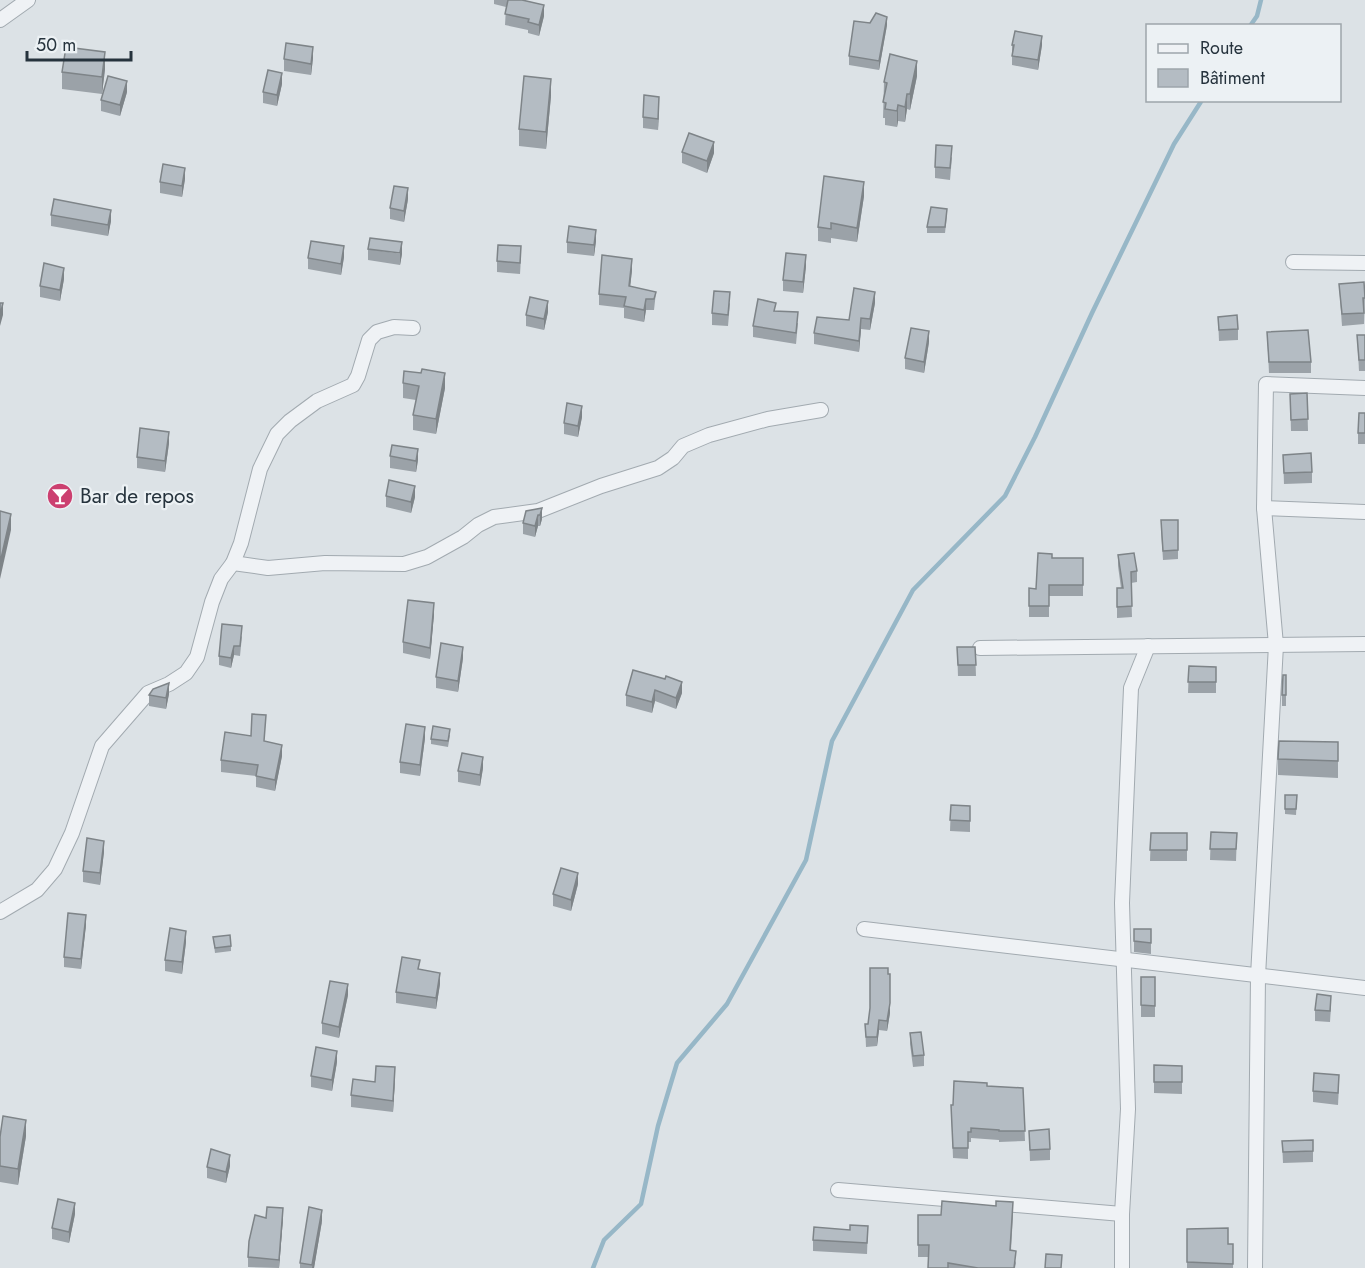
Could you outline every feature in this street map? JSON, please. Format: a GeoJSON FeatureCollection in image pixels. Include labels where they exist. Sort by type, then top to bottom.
{"type":"FeatureCollection","features":[{"type":"Feature","properties":{"kind":"street"},"geometry":{"type":"LineString","coordinates":[[0,20],[28,0]]}},
{"type":"Feature","properties":{"kind":"street"},"geometry":{"type":"LineString","coordinates":[[1293,262],[1365,263]]}},
{"type":"Feature","properties":{"kind":"street"},"geometry":{"type":"LineString","coordinates":[[0,912],[37,890],[55,869],[72,833],[102,746],[148,693],[169,684],[186,673],[197,657],[221,579],[233,563],[241,543],[260,469],[277,434],[317,401],[352,385],[358,376],[369,340],[377,332],[394,327],[413,328]]}},
{"type":"Feature","properties":{"kind":"street"},"geometry":{"type":"LineString","coordinates":[[1255,1268],[1258,976],[1276,645],[1264,508],[1266,384],[1365,388]]}},
{"type":"Feature","properties":{"kind":"street"},"geometry":{"type":"LineString","coordinates":[[233,563],[268,568],[325,563],[404,564],[427,557],[494,517],[538,511],[601,486],[658,468],[674,458],[683,446],[709,435],[768,419],[821,410]]}},
{"type":"Feature","properties":{"kind":"street"},"geometry":{"type":"LineString","coordinates":[[1264,508],[1365,512]]}},
{"type":"Feature","properties":{"kind":"street"},"geometry":{"type":"LineString","coordinates":[[980,648],[1365,644]]}},
{"type":"Feature","properties":{"kind":"street"},"geometry":{"type":"LineString","coordinates":[[1122,1268],[1122,1214],[1128,1109],[1122,903],[1131,688],[1148,646]]}},
{"type":"Feature","properties":{"kind":"street"},"geometry":{"type":"LineString","coordinates":[[864,929],[1365,988]]}},
{"type":"Feature","properties":{"kind":"street"},"geometry":{"type":"LineString","coordinates":[[838,1190],[1122,1214]]}},
{"type":"Feature","properties":{"kind":"building"},"geometry":{"type":"Polygon","coordinates":[[[508,0],[522,0],[544,5],[539,25],[528,22],[529,19],[505,14],[508,0]]]}},
{"type":"Feature","properties":{"kind":"building"},"geometry":{"type":"Polygon","coordinates":[[[876,13],[887,17],[879,61],[849,56],[854,21],[870,23],[876,13]]]}},
{"type":"Feature","properties":{"kind":"building"},"geometry":{"type":"Polygon","coordinates":[[[1015,31],[1042,36],[1038,60],[1012,56],[1015,31]]]}},
{"type":"Feature","properties":{"kind":"building"},"geometry":{"type":"Polygon","coordinates":[[[286,43],[313,47],[311,64],[284,59],[286,43]]]}},
{"type":"Feature","properties":{"kind":"building"},"geometry":{"type":"Polygon","coordinates":[[[66,47],[105,52],[102,77],[62,72],[66,47]]]}},
{"type":"Feature","properties":{"kind":"building"},"geometry":{"type":"Polygon","coordinates":[[[890,54],[917,61],[905,107],[898,105],[897,111],[885,109],[886,103],[883,102],[887,83],[884,82],[890,54]]]}},
{"type":"Feature","properties":{"kind":"building"},"geometry":{"type":"Polygon","coordinates":[[[268,70],[282,73],[277,95],[263,92],[268,70]]]}},
{"type":"Feature","properties":{"kind":"building"},"geometry":{"type":"Polygon","coordinates":[[[108,76],[127,81],[120,105],[101,100],[108,76]]]}},
{"type":"Feature","properties":{"kind":"building"},"geometry":{"type":"Polygon","coordinates":[[[524,76],[551,79],[546,132],[519,129],[524,76]]]}},
{"type":"Feature","properties":{"kind":"building"},"geometry":{"type":"Polygon","coordinates":[[[644,95],[659,97],[658,119],[643,117],[644,95]]]}},
{"type":"Feature","properties":{"kind":"building"},"geometry":{"type":"Polygon","coordinates":[[[689,133],[714,142],[707,161],[682,152],[689,133]]]}},
{"type":"Feature","properties":{"kind":"building"},"geometry":{"type":"Polygon","coordinates":[[[936,145],[952,146],[950,168],[935,167],[936,145]]]}},
{"type":"Feature","properties":{"kind":"building"},"geometry":{"type":"Polygon","coordinates":[[[163,164],[185,168],[182,186],[160,182],[163,164]]]}},
{"type":"Feature","properties":{"kind":"building"},"geometry":{"type":"Polygon","coordinates":[[[824,176],[864,182],[857,228],[831,223],[831,229],[818,227],[824,176]]]}},
{"type":"Feature","properties":{"kind":"building"},"geometry":{"type":"Polygon","coordinates":[[[394,186],[408,188],[404,211],[390,208],[394,186]]]}},
{"type":"Feature","properties":{"kind":"building"},"geometry":{"type":"Polygon","coordinates":[[[54,199],[111,210],[108,225],[51,215],[54,199]]]}},
{"type":"Feature","properties":{"kind":"building"},"geometry":{"type":"Polygon","coordinates":[[[931,207],[947,209],[945,227],[927,227],[931,207]]]}},
{"type":"Feature","properties":{"kind":"building"},"geometry":{"type":"Polygon","coordinates":[[[569,226],[596,230],[594,245],[567,242],[569,226]]]}},
{"type":"Feature","properties":{"kind":"building"},"geometry":{"type":"Polygon","coordinates":[[[370,238],[402,242],[400,253],[368,249],[370,238]]]}},
{"type":"Feature","properties":{"kind":"building"},"geometry":{"type":"Polygon","coordinates":[[[311,241],[344,246],[341,264],[308,258],[311,241]]]}},
{"type":"Feature","properties":{"kind":"building"},"geometry":{"type":"Polygon","coordinates":[[[498,245],[521,246],[520,263],[497,261],[498,245]]]}},
{"type":"Feature","properties":{"kind":"building"},"geometry":{"type":"Polygon","coordinates":[[[786,253],[806,255],[803,282],[783,280],[786,253]]]}},
{"type":"Feature","properties":{"kind":"building"},"geometry":{"type":"Polygon","coordinates":[[[602,255],[632,259],[629,286],[656,292],[654,299],[646,299],[644,310],[624,306],[626,297],[599,294],[602,255]]]}},
{"type":"Feature","properties":{"kind":"building"},"geometry":{"type":"Polygon","coordinates":[[[44,263],[64,268],[60,290],[40,286],[44,263]]]}},
{"type":"Feature","properties":{"kind":"building"},"geometry":{"type":"Polygon","coordinates":[[[1364,282],[1364,313],[1342,314],[1339,284],[1364,282]]]}},
{"type":"Feature","properties":{"kind":"building"},"geometry":{"type":"Polygon","coordinates":[[[854,288],[875,292],[870,319],[861,318],[859,341],[814,333],[817,317],[849,320],[854,288]]]}},
{"type":"Feature","properties":{"kind":"building"},"geometry":{"type":"Polygon","coordinates":[[[714,291],[730,292],[728,315],[712,313],[714,291]]]}},
{"type":"Feature","properties":{"kind":"building"},"geometry":{"type":"Polygon","coordinates":[[[530,297],[548,301],[544,319],[526,315],[530,297]]]}},
{"type":"Feature","properties":{"kind":"building"},"geometry":{"type":"Polygon","coordinates":[[[758,299],[776,303],[774,311],[798,312],[796,333],[753,326],[758,299]]]}},
{"type":"Feature","properties":{"kind":"building"},"geometry":{"type":"Polygon","coordinates":[[[1237,315],[1238,329],[1219,330],[1218,317],[1237,315]]]}},
{"type":"Feature","properties":{"kind":"building"},"geometry":{"type":"Polygon","coordinates":[[[911,328],[929,331],[924,362],[905,358],[911,328]]]}},
{"type":"Feature","properties":{"kind":"building"},"geometry":{"type":"Polygon","coordinates":[[[1308,330],[1311,362],[1269,362],[1267,332],[1308,330]]]}},
{"type":"Feature","properties":{"kind":"building"},"geometry":{"type":"Polygon","coordinates":[[[1357,335],[1365,335],[1365,360],[1359,360],[1357,335]]]}},
{"type":"Feature","properties":{"kind":"building"},"geometry":{"type":"Polygon","coordinates":[[[422,369],[445,373],[436,419],[413,415],[419,386],[403,383],[404,371],[421,373],[422,369]]]}},
{"type":"Feature","properties":{"kind":"building"},"geometry":{"type":"Polygon","coordinates":[[[1307,393],[1308,419],[1291,420],[1290,394],[1307,393]]]}},
{"type":"Feature","properties":{"kind":"building"},"geometry":{"type":"Polygon","coordinates":[[[567,403],[582,406],[578,426],[564,423],[567,403]]]}},
{"type":"Feature","properties":{"kind":"building"},"geometry":{"type":"Polygon","coordinates":[[[1359,413],[1365,413],[1365,433],[1358,433],[1359,413]]]}},
{"type":"Feature","properties":{"kind":"building"},"geometry":{"type":"Polygon","coordinates":[[[140,428],[169,432],[165,461],[137,457],[140,428]]]}},
{"type":"Feature","properties":{"kind":"building"},"geometry":{"type":"Polygon","coordinates":[[[392,445],[418,449],[416,461],[390,456],[392,445]]]}},
{"type":"Feature","properties":{"kind":"building"},"geometry":{"type":"Polygon","coordinates":[[[1311,453],[1312,472],[1284,473],[1283,455],[1311,453]]]}},
{"type":"Feature","properties":{"kind":"building"},"geometry":{"type":"Polygon","coordinates":[[[389,480],[415,486],[411,502],[386,496],[389,480]]]}},
{"type":"Feature","properties":{"kind":"building"},"geometry":{"type":"Polygon","coordinates":[[[542,508],[535,526],[523,523],[526,511],[542,508]]]}},
{"type":"Feature","properties":{"kind":"building"},"geometry":{"type":"Polygon","coordinates":[[[0,511],[11,514],[0,563],[0,511]]]}},
{"type":"Feature","properties":{"kind":"building"},"geometry":{"type":"Polygon","coordinates":[[[1161,520],[1178,520],[1178,550],[1163,551],[1161,520]]]}},
{"type":"Feature","properties":{"kind":"building"},"geometry":{"type":"Polygon","coordinates":[[[1038,553],[1052,554],[1052,558],[1083,558],[1083,585],[1049,585],[1049,606],[1029,606],[1029,588],[1036,589],[1038,553]]]}},
{"type":"Feature","properties":{"kind":"building"},"geometry":{"type":"Polygon","coordinates":[[[1134,553],[1137,571],[1131,572],[1132,606],[1117,607],[1117,588],[1123,588],[1118,555],[1134,553]]]}},
{"type":"Feature","properties":{"kind":"building"},"geometry":{"type":"Polygon","coordinates":[[[408,600],[434,603],[430,648],[403,642],[408,600]]]}},
{"type":"Feature","properties":{"kind":"building"},"geometry":{"type":"Polygon","coordinates":[[[222,624],[242,626],[240,646],[234,646],[231,658],[219,656],[222,624]]]}},
{"type":"Feature","properties":{"kind":"building"},"geometry":{"type":"Polygon","coordinates":[[[441,643],[463,647],[458,681],[436,677],[441,643]]]}},
{"type":"Feature","properties":{"kind":"building"},"geometry":{"type":"Polygon","coordinates":[[[957,647],[975,647],[976,665],[958,665],[957,647]]]}},
{"type":"Feature","properties":{"kind":"building"},"geometry":{"type":"Polygon","coordinates":[[[1189,666],[1216,667],[1216,682],[1188,682],[1189,666]]]}},
{"type":"Feature","properties":{"kind":"building"},"geometry":{"type":"Polygon","coordinates":[[[633,670],[665,679],[666,676],[682,682],[676,698],[655,690],[652,702],[626,695],[633,670]]]}},
{"type":"Feature","properties":{"kind":"building"},"geometry":{"type":"Polygon","coordinates":[[[1283,675],[1286,675],[1286,695],[1282,695],[1283,675]]]}},
{"type":"Feature","properties":{"kind":"building"},"geometry":{"type":"Polygon","coordinates":[[[169,683],[166,698],[149,695],[153,689],[169,683]]]}},
{"type":"Feature","properties":{"kind":"building"},"geometry":{"type":"Polygon","coordinates":[[[252,714],[266,715],[264,741],[282,745],[275,780],[256,776],[258,765],[221,760],[225,732],[251,736],[252,714]]]}},
{"type":"Feature","properties":{"kind":"building"},"geometry":{"type":"Polygon","coordinates":[[[406,724],[425,727],[420,765],[400,762],[406,724]]]}},
{"type":"Feature","properties":{"kind":"building"},"geometry":{"type":"Polygon","coordinates":[[[433,726],[450,729],[448,741],[431,739],[433,726]]]}},
{"type":"Feature","properties":{"kind":"building"},"geometry":{"type":"Polygon","coordinates":[[[1279,741],[1338,742],[1338,761],[1278,759],[1279,741]]]}},
{"type":"Feature","properties":{"kind":"building"},"geometry":{"type":"Polygon","coordinates":[[[462,753],[483,757],[480,775],[458,771],[462,753]]]}},
{"type":"Feature","properties":{"kind":"building"},"geometry":{"type":"Polygon","coordinates":[[[1285,795],[1297,795],[1296,809],[1285,809],[1285,795]]]}},
{"type":"Feature","properties":{"kind":"building"},"geometry":{"type":"Polygon","coordinates":[[[951,805],[970,806],[970,821],[950,820],[951,805]]]}},
{"type":"Feature","properties":{"kind":"building"},"geometry":{"type":"Polygon","coordinates":[[[1211,832],[1237,833],[1236,849],[1210,849],[1211,832]]]}},
{"type":"Feature","properties":{"kind":"building"},"geometry":{"type":"Polygon","coordinates":[[[1151,833],[1187,833],[1187,850],[1150,850],[1151,833]]]}},
{"type":"Feature","properties":{"kind":"building"},"geometry":{"type":"Polygon","coordinates":[[[87,838],[104,841],[100,873],[83,871],[87,838]]]}},
{"type":"Feature","properties":{"kind":"building"},"geometry":{"type":"Polygon","coordinates":[[[561,868],[578,873],[571,900],[553,894],[561,868]]]}},
{"type":"Feature","properties":{"kind":"building"},"geometry":{"type":"Polygon","coordinates":[[[68,913],[86,915],[81,959],[64,957],[68,913]]]}},
{"type":"Feature","properties":{"kind":"building"},"geometry":{"type":"Polygon","coordinates":[[[170,928],[186,931],[182,962],[165,960],[170,928]]]}},
{"type":"Feature","properties":{"kind":"building"},"geometry":{"type":"Polygon","coordinates":[[[1134,929],[1151,929],[1151,943],[1134,941],[1134,929]]]}},
{"type":"Feature","properties":{"kind":"building"},"geometry":{"type":"Polygon","coordinates":[[[230,935],[231,946],[215,948],[213,937],[230,935]]]}},
{"type":"Feature","properties":{"kind":"building"},"geometry":{"type":"Polygon","coordinates":[[[402,957],[420,960],[418,969],[440,973],[436,998],[396,992],[402,957]]]}},
{"type":"Feature","properties":{"kind":"building"},"geometry":{"type":"Polygon","coordinates":[[[870,968],[888,968],[888,974],[890,974],[890,1003],[887,1021],[879,1020],[877,1037],[866,1037],[865,1024],[868,1024],[870,1008],[870,968]]]}},
{"type":"Feature","properties":{"kind":"building"},"geometry":{"type":"Polygon","coordinates":[[[1141,977],[1155,977],[1155,1006],[1141,1005],[1141,977]]]}},
{"type":"Feature","properties":{"kind":"building"},"geometry":{"type":"Polygon","coordinates":[[[330,981],[348,984],[339,1027],[322,1023],[330,981]]]}},
{"type":"Feature","properties":{"kind":"building"},"geometry":{"type":"Polygon","coordinates":[[[1317,994],[1331,996],[1330,1011],[1315,1010],[1317,994]]]}},
{"type":"Feature","properties":{"kind":"building"},"geometry":{"type":"Polygon","coordinates":[[[921,1032],[924,1055],[913,1056],[910,1033],[921,1032]]]}},
{"type":"Feature","properties":{"kind":"building"},"geometry":{"type":"Polygon","coordinates":[[[316,1047],[337,1051],[332,1080],[311,1076],[316,1047]]]}},
{"type":"Feature","properties":{"kind":"building"},"geometry":{"type":"Polygon","coordinates":[[[1154,1065],[1182,1066],[1182,1082],[1154,1082],[1154,1065]]]}},
{"type":"Feature","properties":{"kind":"building"},"geometry":{"type":"Polygon","coordinates":[[[376,1066],[395,1067],[393,1101],[351,1095],[353,1079],[375,1082],[376,1066]]]}},
{"type":"Feature","properties":{"kind":"building"},"geometry":{"type":"Polygon","coordinates":[[[1314,1073],[1339,1075],[1338,1093],[1313,1091],[1314,1073]]]}},
{"type":"Feature","properties":{"kind":"building"},"geometry":{"type":"Polygon","coordinates":[[[954,1081],[1023,1088],[1025,1131],[971,1128],[971,1132],[968,1132],[968,1148],[953,1148],[951,1105],[953,1105],[954,1081]]]}},
{"type":"Feature","properties":{"kind":"building"},"geometry":{"type":"Polygon","coordinates":[[[3,1116],[26,1120],[18,1169],[0,1166],[3,1116]]]}},
{"type":"Feature","properties":{"kind":"building"},"geometry":{"type":"Polygon","coordinates":[[[1049,1129],[1050,1149],[1030,1150],[1029,1131],[1049,1129]]]}},
{"type":"Feature","properties":{"kind":"building"},"geometry":{"type":"Polygon","coordinates":[[[1313,1140],[1313,1151],[1283,1152],[1282,1141],[1313,1140]]]}},
{"type":"Feature","properties":{"kind":"building"},"geometry":{"type":"Polygon","coordinates":[[[211,1149],[230,1155],[226,1172],[207,1167],[211,1149]]]}},
{"type":"Feature","properties":{"kind":"building"},"geometry":{"type":"Polygon","coordinates":[[[58,1199],[75,1203],[69,1232],[52,1228],[58,1199]]]}},
{"type":"Feature","properties":{"kind":"building"},"geometry":{"type":"Polygon","coordinates":[[[942,1201],[996,1206],[996,1201],[1013,1202],[1010,1250],[1016,1251],[1014,1268],[978,1268],[948,1263],[948,1268],[928,1268],[929,1245],[918,1245],[918,1215],[941,1215],[942,1201]]]}},
{"type":"Feature","properties":{"kind":"building"},"geometry":{"type":"Polygon","coordinates":[[[267,1207],[283,1208],[279,1260],[248,1257],[255,1215],[266,1218],[267,1207]]]}},
{"type":"Feature","properties":{"kind":"building"},"geometry":{"type":"Polygon","coordinates":[[[309,1207],[322,1210],[312,1265],[300,1263],[309,1207]]]}},
{"type":"Feature","properties":{"kind":"building"},"geometry":{"type":"Polygon","coordinates":[[[850,1225],[868,1226],[867,1243],[813,1240],[814,1227],[850,1230],[850,1225]]]}},
{"type":"Feature","properties":{"kind":"building"},"geometry":{"type":"Polygon","coordinates":[[[1228,1228],[1228,1244],[1233,1244],[1233,1264],[1187,1262],[1187,1229],[1228,1228]]]}},
{"type":"Feature","properties":{"kind":"building"},"geometry":{"type":"Polygon","coordinates":[[[1046,1254],[1062,1255],[1061,1268],[1045,1268],[1046,1254]]]}},
{"type":"Feature","properties":{"kind":"waterway"},"geometry":{"type":"LineString","coordinates":[[1251,24],[1257,16],[1261,0]]}},
{"type":"Feature","properties":{"kind":"waterway"},"geometry":{"type":"LineString","coordinates":[[593,1268],[604,1240],[641,1204],[658,1126],[677,1063],[727,1004],[806,860],[832,741],[913,590],[1005,496],[1174,144],[1201,102]]}},
{"type":"Feature","properties":{"kind":"place","name":"Bar de repos"},"geometry":{"type":"Point","coordinates":[60,496]}}]}
